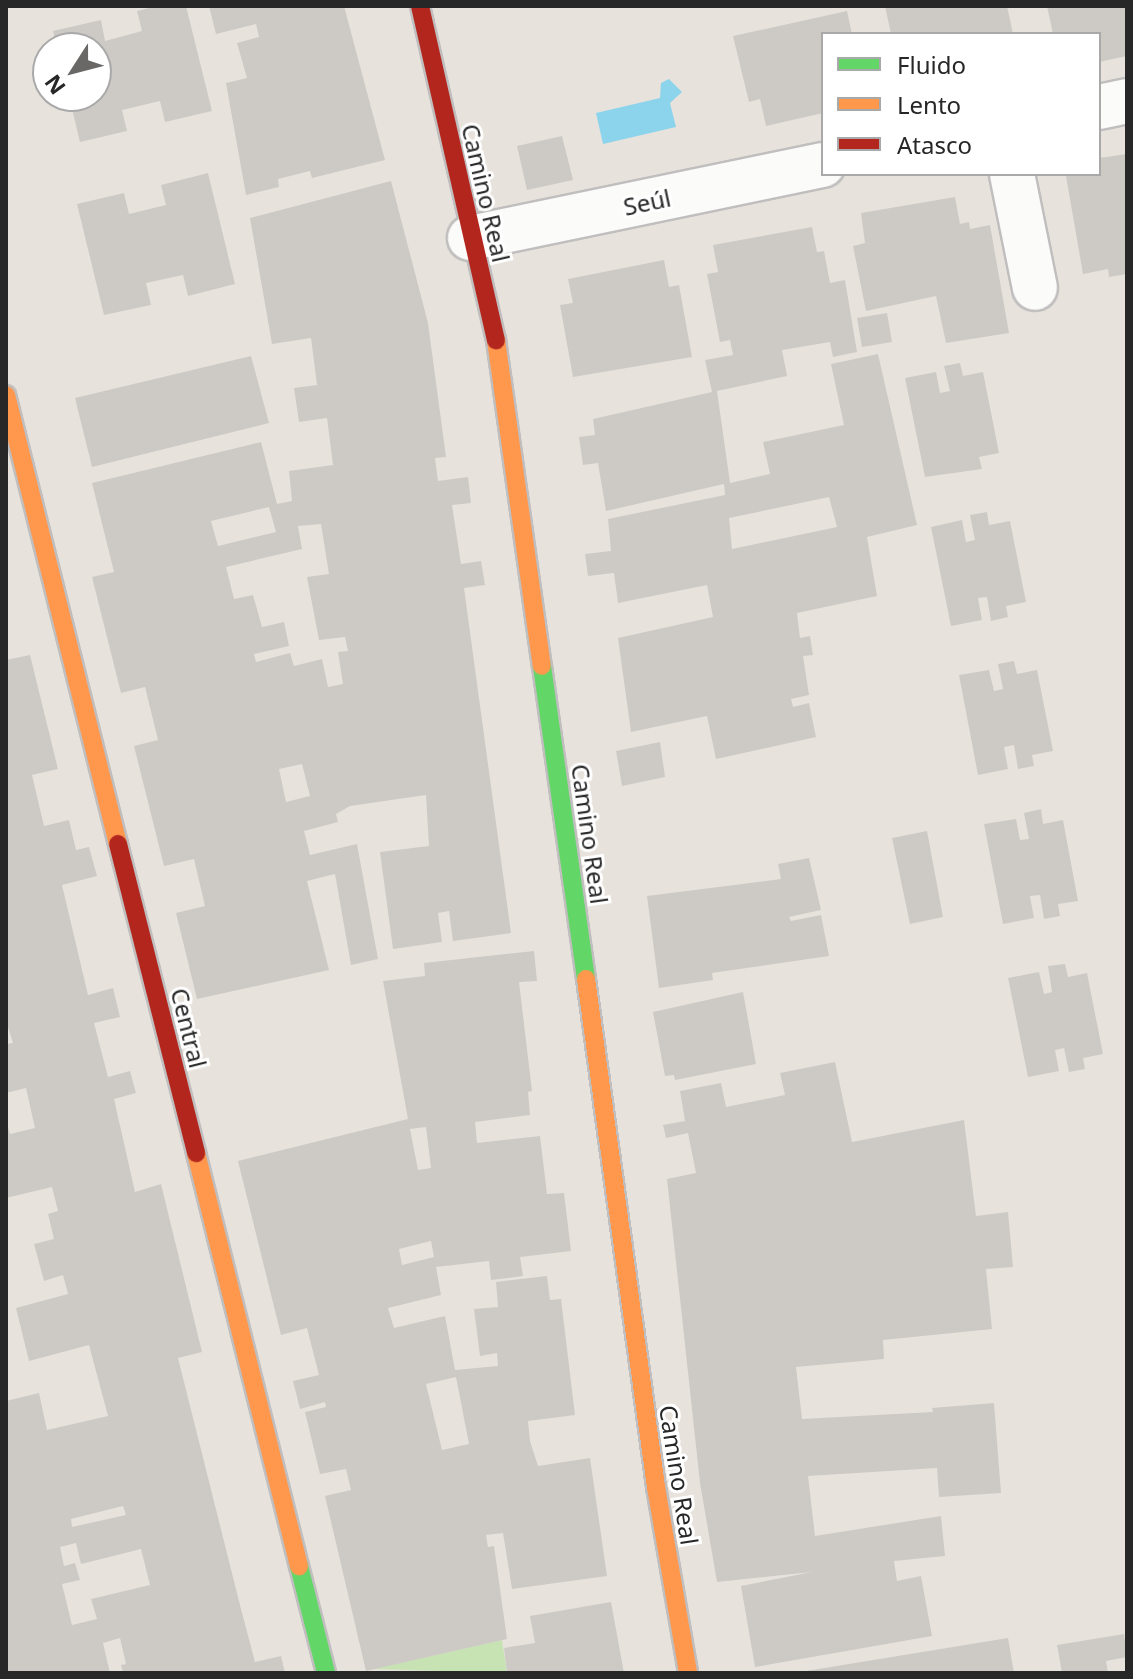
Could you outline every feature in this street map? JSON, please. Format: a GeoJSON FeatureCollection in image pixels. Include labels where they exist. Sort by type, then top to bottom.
{"type":"FeatureCollection","features":[{"type":"Feature","properties":{"kind":"street","name":"Camino Real"},"geometry":{"type":"LineString","coordinates":[[420,6],[470,238],[499,353],[656,1487],[688,1673]]}},
{"type":"Feature","properties":{"kind":"street"},"geometry":{"type":"LineString","coordinates":[[1101,107],[1127,101]]}},
{"type":"Feature","properties":{"kind":"street","name":"Seúl"},"geometry":{"type":"LineString","coordinates":[[470,238],[821,165]]}},
{"type":"Feature","properties":{"kind":"street"},"geometry":{"type":"LineString","coordinates":[[1012,176],[1035,288]]}},
{"type":"Feature","properties":{"kind":"street","name":"Central"},"geometry":{"type":"LineString","coordinates":[[6,395],[326,1673]]}},
{"type":"Feature","properties":{"kind":"green space"},"geometry":{"type":"Polygon","coordinates":[[[502,1640],[507,1673],[373,1669],[502,1640]]]}},
{"type":"Feature","properties":{"kind":"water"},"geometry":{"type":"Polygon","coordinates":[[[669,79],[682,92],[670,103],[676,127],[603,144],[596,113],[660,98],[661,83],[669,79]]]}},
{"type":"Feature","properties":{"kind":"building"},"geometry":{"type":"Polygon","coordinates":[[[157,6],[186,6],[212,111],[165,122],[160,101],[122,110],[127,131],[80,142],[73,112],[112,112],[112,39],[142,31],[137,11],[157,6]]]}},
{"type":"Feature","properties":{"kind":"building"},"geometry":{"type":"Polygon","coordinates":[[[209,6],[344,6],[385,160],[312,178],[310,171],[278,179],[279,187],[246,195],[226,83],[247,78],[237,43],[259,37],[256,24],[216,34],[209,6]]]}},
{"type":"Feature","properties":{"kind":"building"},"geometry":{"type":"Polygon","coordinates":[[[885,6],[1007,6],[1013,32],[891,32],[885,6]]]}},
{"type":"Feature","properties":{"kind":"building"},"geometry":{"type":"Polygon","coordinates":[[[1047,6],[1127,6],[1127,56],[1101,62],[1101,32],[1053,32],[1047,6]]]}},
{"type":"Feature","properties":{"kind":"building"},"geometry":{"type":"Polygon","coordinates":[[[847,11],[852,32],[821,32],[821,113],[766,126],[760,99],[749,102],[733,36],[847,11]]]}},
{"type":"Feature","properties":{"kind":"building"},"geometry":{"type":"Polygon","coordinates":[[[101,20],[103,32],[53,32],[53,31],[101,20]]]}},
{"type":"Feature","properties":{"kind":"building"},"geometry":{"type":"Polygon","coordinates":[[[562,136],[573,180],[527,190],[517,146],[562,136]]]}},
{"type":"Feature","properties":{"kind":"building"},"geometry":{"type":"Polygon","coordinates":[[[1127,154],[1127,274],[1109,277],[1108,269],[1083,274],[1066,176],[1101,176],[1101,158],[1127,154]]]}},
{"type":"Feature","properties":{"kind":"building"},"geometry":{"type":"Polygon","coordinates":[[[208,173],[235,284],[188,296],[183,275],[146,283],[151,305],[104,315],[77,204],[124,193],[129,214],[166,205],[161,185],[208,173]]]}},
{"type":"Feature","properties":{"kind":"building"},"geometry":{"type":"Polygon","coordinates":[[[391,181],[428,323],[446,457],[435,458],[438,481],[468,477],[471,503],[452,505],[461,564],[481,561],[485,585],[464,588],[511,933],[453,941],[449,911],[438,913],[442,942],[393,949],[380,852],[429,846],[426,795],[350,806],[336,814],[338,822],[304,831],[310,855],[357,844],[378,959],[351,965],[335,874],[307,881],[329,970],[197,999],[176,913],[205,906],[194,859],[164,866],[134,746],[158,740],[145,687],[121,693],[92,577],[114,572],[92,483],[261,442],[277,504],[292,501],[289,471],[333,465],[327,418],[299,422],[294,388],[317,385],[311,338],[272,344],[250,218],[391,181]],[[269,507],[211,521],[218,546],[276,532],[269,507]],[[321,524],[298,526],[302,549],[226,567],[234,599],[253,595],[262,627],[284,622],[289,646],[254,654],[256,662],[290,653],[294,666],[322,659],[328,687],[343,684],[338,652],[348,651],[345,637],[319,640],[307,577],[329,574],[321,524]],[[302,764],[279,769],[286,802],[310,796],[302,764]]]}},
{"type":"Feature","properties":{"kind":"building"},"geometry":{"type":"Polygon","coordinates":[[[955,197],[960,224],[969,222],[970,229],[990,225],[1009,333],[946,343],[936,296],[866,311],[853,246],[865,243],[861,213],[955,197]]]}},
{"type":"Feature","properties":{"kind":"building"},"geometry":{"type":"Polygon","coordinates":[[[812,227],[817,252],[824,251],[830,283],[845,280],[857,352],[833,357],[830,342],[782,350],[787,376],[717,391],[730,483],[770,474],[763,442],[844,425],[831,364],[878,354],[917,525],[867,537],[877,596],[797,613],[800,638],[810,636],[813,655],[803,656],[809,695],[791,699],[793,707],[809,703],[816,737],[716,759],[707,716],[631,732],[618,638],[713,617],[707,585],[618,603],[614,573],[588,576],[585,554],[611,551],[608,519],[725,495],[724,484],[606,511],[598,463],[583,465],[579,437],[595,435],[593,419],[712,392],[705,360],[733,355],[730,340],[720,342],[707,274],[718,272],[713,245],[812,227]],[[829,497],[729,518],[732,549],[837,527],[829,497]]]}},
{"type":"Feature","properties":{"kind":"building"},"geometry":{"type":"Polygon","coordinates":[[[664,260],[669,287],[679,285],[692,357],[573,377],[560,305],[573,303],[568,279],[664,260]]]}},
{"type":"Feature","properties":{"kind":"building"},"geometry":{"type":"Polygon","coordinates":[[[887,313],[892,342],[862,347],[857,318],[887,313]]]}},
{"type":"Feature","properties":{"kind":"building"},"geometry":{"type":"Polygon","coordinates":[[[251,356],[269,423],[92,467],[75,398],[251,356]]]}},
{"type":"Feature","properties":{"kind":"building"},"geometry":{"type":"Polygon","coordinates":[[[960,363],[963,376],[983,372],[999,453],[979,457],[982,469],[925,477],[905,378],[936,372],[940,393],[950,391],[944,366],[960,363]]]}},
{"type":"Feature","properties":{"kind":"building"},"geometry":{"type":"Polygon","coordinates":[[[987,512],[989,525],[1010,521],[1026,602],[1006,606],[1008,617],[991,621],[987,597],[978,598],[982,620],[951,626],[931,527],[962,520],[966,542],[975,540],[970,515],[987,512]]]}},
{"type":"Feature","properties":{"kind":"building"},"geometry":{"type":"Polygon","coordinates":[[[30,655],[58,769],[32,775],[44,826],[69,820],[76,850],[89,847],[97,876],[62,885],[88,995],[113,988],[120,1017],[94,1023],[108,1077],[130,1071],[136,1093],[114,1099],[135,1192],[161,1184],[202,1352],[178,1358],[255,1662],[281,1656],[285,1673],[123,1673],[121,1665],[126,1664],[120,1638],[103,1643],[110,1673],[6,1673],[6,1401],[39,1393],[47,1430],[108,1416],[89,1345],[29,1361],[16,1308],[68,1294],[63,1275],[44,1281],[34,1244],[54,1239],[48,1214],[58,1211],[52,1187],[6,1198],[6,1121],[10,1134],[35,1128],[26,1088],[6,1093],[6,1044],[13,1043],[6,1021],[6,660],[30,655]],[[123,1506],[71,1519],[72,1527],[126,1515],[123,1506]],[[76,1543],[60,1547],[64,1566],[75,1563],[80,1580],[62,1584],[72,1625],[97,1619],[91,1599],[150,1585],[141,1549],[81,1564],[76,1543]]]}},
{"type":"Feature","properties":{"kind":"building"},"geometry":{"type":"Polygon","coordinates":[[[1014,661],[1017,674],[1037,670],[1053,751],[1032,755],[1034,766],[1018,769],[1014,745],[1004,747],[1008,769],[978,775],[959,675],[989,670],[994,691],[1003,689],[998,664],[1014,661]]]}},
{"type":"Feature","properties":{"kind":"building"},"geometry":{"type":"Polygon","coordinates":[[[660,742],[665,777],[622,786],[616,751],[660,742]]]}},
{"type":"Feature","properties":{"kind":"building"},"geometry":{"type":"Polygon","coordinates":[[[1041,809],[1043,824],[1063,820],[1078,901],[1058,904],[1060,916],[1044,919],[1040,895],[1030,896],[1034,918],[1003,924],[984,824],[1016,819],[1020,840],[1029,839],[1024,813],[1041,809]]]}},
{"type":"Feature","properties":{"kind":"building"},"geometry":{"type":"Polygon","coordinates":[[[927,831],[943,917],[910,924],[892,838],[927,831]]]}},
{"type":"Feature","properties":{"kind":"building"},"geometry":{"type":"Polygon","coordinates":[[[809,858],[821,910],[789,917],[791,921],[821,915],[829,956],[712,973],[713,980],[659,988],[647,896],[781,879],[778,864],[809,858]]]}},
{"type":"Feature","properties":{"kind":"building"},"geometry":{"type":"Polygon","coordinates":[[[534,951],[537,981],[519,982],[532,1091],[528,1092],[530,1115],[475,1122],[477,1143],[540,1136],[547,1194],[564,1193],[571,1251],[520,1257],[523,1276],[491,1280],[489,1261],[436,1267],[441,1295],[388,1308],[394,1328],[445,1316],[455,1370],[498,1366],[497,1353],[480,1356],[474,1309],[498,1307],[496,1282],[547,1276],[550,1300],[561,1299],[575,1415],[528,1421],[530,1441],[538,1466],[590,1458],[607,1576],[512,1589],[503,1533],[486,1535],[488,1547],[494,1546],[507,1639],[366,1671],[325,1496],[351,1490],[346,1469],[320,1474],[305,1412],[326,1407],[325,1402],[300,1409],[293,1381],[319,1375],[307,1328],[281,1335],[238,1161],[408,1119],[383,981],[425,976],[424,963],[534,951]],[[426,1127],[410,1129],[418,1170],[431,1168],[426,1127]],[[431,1241],[399,1249],[402,1265],[434,1257],[431,1241]],[[456,1377],[426,1384],[442,1450],[469,1444],[456,1377]]]}},
{"type":"Feature","properties":{"kind":"building"},"geometry":{"type":"Polygon","coordinates":[[[1065,964],[1068,977],[1087,973],[1103,1054],[1083,1058],[1085,1069],[1069,1072],[1064,1048],[1055,1050],[1059,1071],[1028,1077],[1008,978],[1039,972],[1044,994],[1052,992],[1048,966],[1065,964]]]}},
{"type":"Feature","properties":{"kind":"building"},"geometry":{"type":"Polygon","coordinates":[[[743,992],[756,1064],[675,1080],[674,1075],[665,1076],[653,1012],[743,992]]]}},
{"type":"Feature","properties":{"kind":"building"},"geometry":{"type":"Polygon","coordinates":[[[835,1062],[852,1142],[964,1120],[976,1216],[1008,1212],[1013,1267],[986,1269],[992,1329],[883,1340],[884,1359],[796,1367],[802,1419],[933,1412],[932,1408],[994,1403],[1001,1493],[939,1497],[937,1468],[808,1476],[815,1536],[941,1516],[945,1556],[894,1561],[897,1581],[921,1576],[932,1636],[755,1667],[741,1586],[812,1572],[717,1582],[700,1483],[667,1179],[696,1173],[688,1133],[666,1138],[663,1125],[685,1121],[680,1091],[721,1083],[726,1107],[785,1095],[780,1073],[835,1062]]]}},
{"type":"Feature","properties":{"kind":"building"},"geometry":{"type":"Polygon","coordinates":[[[611,1602],[624,1673],[507,1673],[504,1648],[535,1643],[530,1616],[611,1602]]]}},
{"type":"Feature","properties":{"kind":"building"},"geometry":{"type":"Polygon","coordinates":[[[1124,1634],[1127,1657],[1106,1661],[1108,1673],[1062,1673],[1057,1645],[1124,1634]]]}},
{"type":"Feature","properties":{"kind":"building"},"geometry":{"type":"Polygon","coordinates":[[[1008,1638],[1014,1673],[806,1671],[1008,1638]]]}},
{"type":"Feature","properties":{"kind":"traffic: fast"},"geometry":{"type":"LineString","coordinates":[[542,666],[586,979]]}},
{"type":"Feature","properties":{"kind":"traffic: fast"},"geometry":{"type":"LineString","coordinates":[[299,1566],[326,1673]]}},
{"type":"Feature","properties":{"kind":"traffic: slow"},"geometry":{"type":"LineString","coordinates":[[496,340],[542,666]]}},
{"type":"Feature","properties":{"kind":"traffic: slow"},"geometry":{"type":"LineString","coordinates":[[6,395],[118,844]]}},
{"type":"Feature","properties":{"kind":"traffic: slow"},"geometry":{"type":"LineString","coordinates":[[586,979],[656,1487],[688,1673]]}},
{"type":"Feature","properties":{"kind":"traffic: slow"},"geometry":{"type":"LineString","coordinates":[[196,1153],[299,1566]]}},
{"type":"Feature","properties":{"kind":"traffic: jam"},"geometry":{"type":"LineString","coordinates":[[420,6],[496,340]]}},
{"type":"Feature","properties":{"kind":"traffic: jam"},"geometry":{"type":"LineString","coordinates":[[118,844],[196,1153]]}}]}
